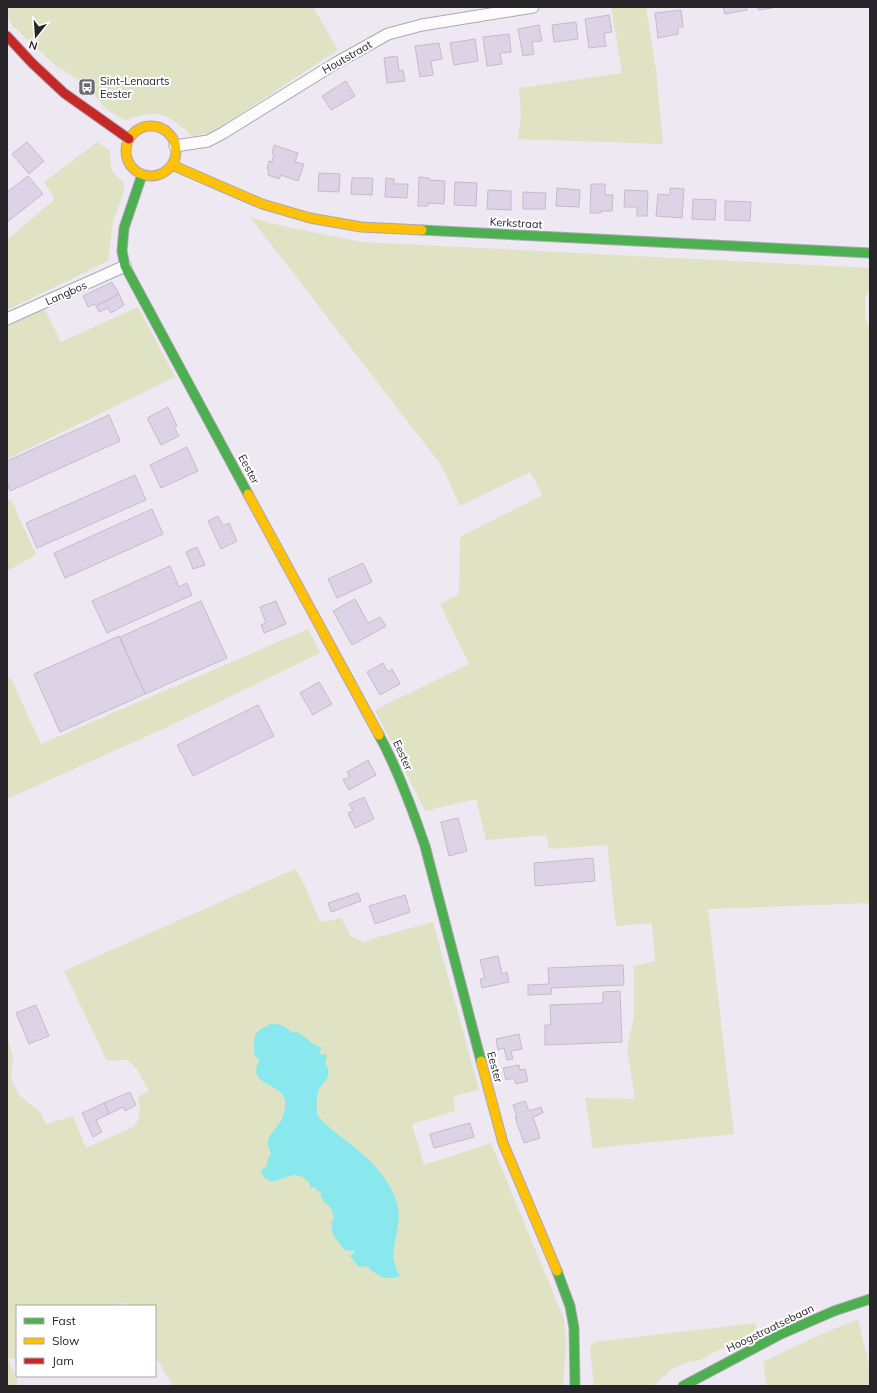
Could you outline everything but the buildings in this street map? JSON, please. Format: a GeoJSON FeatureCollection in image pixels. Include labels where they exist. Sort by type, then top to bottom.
{"type":"FeatureCollection","features":[{"type":"Feature","properties":{"kind":"main road"},"geometry":{"type":"LineString","coordinates":[[7,36],[32,63],[64,93],[129,139]]}},
{"type":"Feature","properties":{"kind":"main road"},"geometry":{"type":"LineString","coordinates":[[148,126],[157,127],[169,134],[175,146],[176,156],[172,165],[161,174],[152,176],[142,175],[132,167],[127,160],[126,147],[129,139],[139,129],[148,126]]}},
{"type":"Feature","properties":{"kind":"main road","name":"Kerkstraat"},"geometry":{"type":"LineString","coordinates":[[172,165],[262,204],[310,218],[361,227],[870,253]]}},
{"type":"Feature","properties":{"kind":"main road","name":"Eester"},"geometry":{"type":"LineString","coordinates":[[142,175],[124,228],[122,251],[125,266],[389,752],[398,772],[425,846],[466,1007],[503,1143],[570,1306],[574,1328],[575,1386]]}},
{"type":"Feature","properties":{"kind":"main road","name":"Hoogstraatsebaan"},"geometry":{"type":"LineString","coordinates":[[684,1386],[780,1334],[834,1311],[870,1299]]}},
{"type":"Feature","properties":{"kind":"street","name":"Houtstraat"},"geometry":{"type":"LineString","coordinates":[[175,146],[208,140],[223,133],[336,63],[388,34],[422,25],[533,7]]}},
{"type":"Feature","properties":{"kind":"street","name":"Langbos"},"geometry":{"type":"LineString","coordinates":[[7,319],[125,266]]}},
{"type":"Feature","properties":{"kind":"green space"},"geometry":{"type":"Polygon","coordinates":[[[7,7],[313,7],[338,50],[225,124],[209,133],[192,136],[176,122],[162,115],[146,114],[125,120],[107,110],[84,83],[57,67],[13,26],[7,17],[7,7]]]}},
{"type":"Feature","properties":{"kind":"green space"},"geometry":{"type":"Polygon","coordinates":[[[611,7],[646,7],[656,70],[663,144],[518,139],[521,114],[519,88],[622,73],[611,7]]]}},
{"type":"Feature","properties":{"kind":"green space"},"geometry":{"type":"Polygon","coordinates":[[[97,142],[110,151],[112,170],[124,183],[124,192],[113,221],[108,261],[7,310],[7,240],[55,199],[44,182],[97,142]]]}},
{"type":"Feature","properties":{"kind":"green space"},"geometry":{"type":"Polygon","coordinates":[[[250,217],[282,226],[361,242],[870,268],[870,290],[865,297],[865,317],[870,331],[870,903],[708,909],[734,1134],[593,1148],[585,1098],[635,1099],[627,1048],[634,1017],[634,966],[655,961],[652,923],[616,926],[607,845],[549,849],[546,835],[486,840],[476,799],[425,811],[375,710],[469,664],[440,604],[459,594],[460,537],[543,495],[530,472],[460,506],[442,466],[250,217]]]}},
{"type":"Feature","properties":{"kind":"green space"},"geometry":{"type":"Polygon","coordinates":[[[138,307],[175,377],[7,459],[7,325],[44,308],[61,342],[138,307]]]}},
{"type":"Feature","properties":{"kind":"green space"},"geometry":{"type":"Polygon","coordinates":[[[7,497],[8,500],[11,499],[36,555],[7,571],[7,497]]]}},
{"type":"Feature","properties":{"kind":"green space"},"geometry":{"type":"Polygon","coordinates":[[[308,629],[320,653],[165,728],[7,799],[7,678],[10,677],[41,744],[308,629]]]}},
{"type":"Feature","properties":{"kind":"green space"},"geometry":{"type":"Polygon","coordinates":[[[295,869],[305,886],[320,922],[341,918],[351,936],[364,943],[374,938],[433,922],[479,1090],[453,1096],[455,1111],[412,1124],[424,1165],[491,1143],[564,1319],[566,1345],[563,1386],[169,1386],[172,1384],[156,1358],[156,1305],[125,1305],[124,1303],[117,1305],[16,1305],[16,1359],[8,1358],[19,1386],[7,1386],[7,1035],[13,1058],[11,1080],[20,1096],[40,1112],[46,1124],[73,1116],[86,1148],[134,1126],[137,1123],[140,1109],[138,1097],[149,1091],[137,1069],[127,1060],[107,1061],[64,971],[295,869]]]}},
{"type":"Feature","properties":{"kind":"green space"},"geometry":{"type":"Polygon","coordinates":[[[858,1320],[870,1369],[870,1386],[767,1386],[763,1362],[822,1334],[858,1320]]]}},
{"type":"Feature","properties":{"kind":"green space"},"geometry":{"type":"Polygon","coordinates":[[[756,1323],[755,1331],[700,1360],[685,1363],[672,1369],[652,1386],[594,1386],[590,1348],[594,1342],[756,1323]]]}},
{"type":"Feature","properties":{"kind":"water"},"geometry":{"type":"Polygon","coordinates":[[[271,1024],[282,1025],[294,1033],[296,1032],[303,1035],[317,1046],[321,1047],[320,1054],[327,1055],[325,1064],[329,1072],[318,1092],[317,1115],[375,1166],[392,1190],[399,1214],[393,1258],[400,1276],[386,1278],[378,1275],[367,1266],[359,1267],[350,1256],[355,1254],[354,1251],[344,1250],[333,1235],[331,1223],[334,1218],[331,1208],[322,1199],[321,1192],[317,1191],[315,1187],[311,1188],[309,1183],[304,1178],[291,1175],[277,1181],[271,1181],[262,1175],[261,1171],[267,1166],[268,1158],[271,1153],[268,1139],[282,1119],[285,1105],[285,1100],[282,1094],[260,1080],[257,1075],[256,1069],[259,1061],[254,1053],[255,1036],[260,1029],[271,1024]]]}},
{"type":"Feature","properties":{"kind":"traffic: fast"},"geometry":{"type":"LineString","coordinates":[[142,175],[124,228],[122,251],[125,266],[248,494]]}},
{"type":"Feature","properties":{"kind":"traffic: fast"},"geometry":{"type":"LineString","coordinates":[[422,230],[870,253]]}},
{"type":"Feature","properties":{"kind":"traffic: fast"},"geometry":{"type":"LineString","coordinates":[[379,735],[404,789],[425,846],[481,1061]]}},
{"type":"Feature","properties":{"kind":"traffic: fast"},"geometry":{"type":"LineString","coordinates":[[557,1271],[570,1306],[574,1328],[575,1386]]}},
{"type":"Feature","properties":{"kind":"traffic: fast"},"geometry":{"type":"LineString","coordinates":[[683,1386],[781,1334],[834,1311],[870,1299]]}},
{"type":"Feature","properties":{"kind":"traffic: slow"},"geometry":{"type":"LineString","coordinates":[[146,126],[156,126],[169,133],[176,146],[176,151],[176,156],[169,169],[156,176],[146,176],[137,172],[130,165],[126,156],[126,146],[130,137],[137,130],[146,126]]}},
{"type":"Feature","properties":{"kind":"traffic: slow"},"geometry":{"type":"LineString","coordinates":[[172,165],[262,204],[310,218],[361,227],[422,230]]}},
{"type":"Feature","properties":{"kind":"traffic: slow"},"geometry":{"type":"LineString","coordinates":[[248,494],[379,735]]}},
{"type":"Feature","properties":{"kind":"traffic: slow"},"geometry":{"type":"LineString","coordinates":[[481,1061],[503,1143],[557,1271]]}},
{"type":"Feature","properties":{"kind":"traffic: jam"},"geometry":{"type":"LineString","coordinates":[[7,36],[32,63],[64,93],[129,139]]}},
{"type":"Feature","properties":{"kind":"place","name":"Sint-Lenaarts Eester"},"geometry":{"type":"Point","coordinates":[87,87]}}]}
